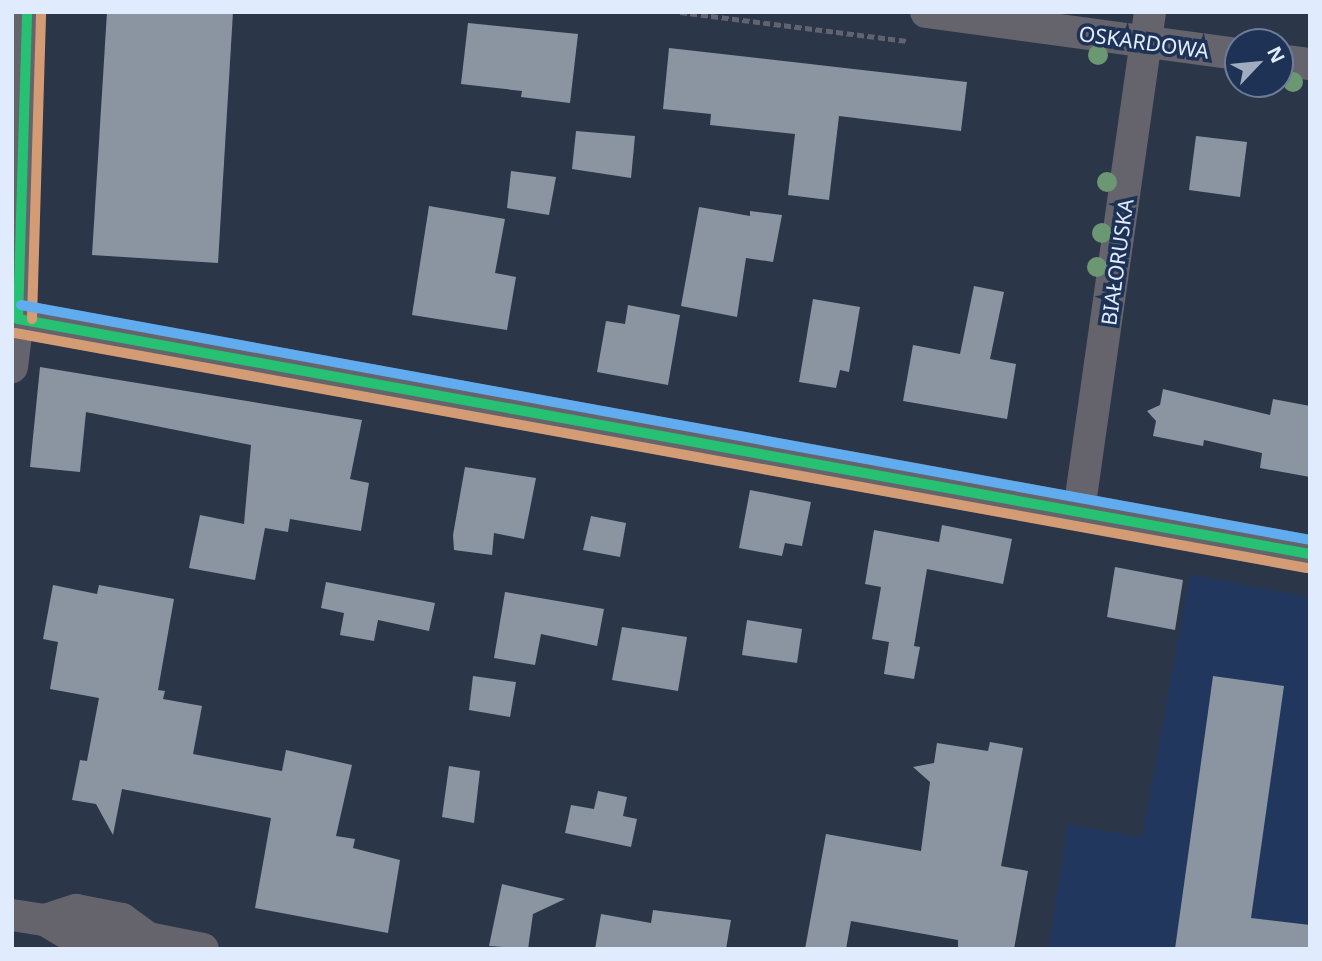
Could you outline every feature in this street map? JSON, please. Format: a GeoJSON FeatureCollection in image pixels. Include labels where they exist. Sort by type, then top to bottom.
{"type":"FeatureCollection","features":[{"type":"Feature","properties":{"kind":"street"},"geometry":{"type":"LineString","coordinates":[[12,367],[27,12]]}},
{"type":"Feature","properties":{"kind":"street","name":"OSKARDOWA"},"geometry":{"type":"LineString","coordinates":[[926,12],[1148,27],[1224,50]]}},
{"type":"Feature","properties":{"kind":"street","name":"BIAŁORUSKA"},"geometry":{"type":"LineString","coordinates":[[1079,511],[1148,27]]}},
{"type":"Feature","properties":{"kind":"street"},"geometry":{"type":"LineString","coordinates":[[15,322],[1310,554]]}},
{"type":"Feature","properties":{"kind":"street"},"geometry":{"type":"LineString","coordinates":[[12,915],[46,920],[73,937],[118,944],[148,938],[203,949]]}},
{"type":"Feature","properties":{"kind":"shaded area"},"geometry":{"type":"Polygon","coordinates":[[[1190,574],[1310,597],[1310,949],[1048,949],[1068,824],[1142,838],[1190,574]]]}},
{"type":"Feature","properties":{"kind":"building"},"geometry":{"type":"Polygon","coordinates":[[[107,12],[233,12],[218,263],[92,255],[107,12]]]}},
{"type":"Feature","properties":{"kind":"building"},"geometry":{"type":"Polygon","coordinates":[[[468,23],[578,34],[570,103],[521,97],[522,91],[461,84],[468,23]]]}},
{"type":"Feature","properties":{"kind":"building"},"geometry":{"type":"Polygon","coordinates":[[[669,48],[967,82],[961,131],[839,116],[829,200],[788,195],[795,134],[710,125],[711,114],[663,109],[669,48]]]}},
{"type":"Feature","properties":{"kind":"building"},"geometry":{"type":"Polygon","coordinates":[[[576,131],[635,136],[631,178],[572,169],[576,131]]]}},
{"type":"Feature","properties":{"kind":"building"},"geometry":{"type":"Polygon","coordinates":[[[1196,136],[1247,142],[1240,197],[1189,190],[1196,136]]]}},
{"type":"Feature","properties":{"kind":"building"},"geometry":{"type":"Polygon","coordinates":[[[511,171],[556,177],[549,215],[507,208],[511,171]]]}},
{"type":"Feature","properties":{"kind":"building"},"geometry":{"type":"Polygon","coordinates":[[[429,206],[505,219],[495,273],[516,277],[507,330],[412,315],[429,206]]]}},
{"type":"Feature","properties":{"kind":"building"},"geometry":{"type":"Polygon","coordinates":[[[699,207],[750,216],[750,211],[782,215],[773,262],[746,258],[737,317],[681,306],[699,207]]]}},
{"type":"Feature","properties":{"kind":"building"},"geometry":{"type":"Polygon","coordinates":[[[974,286],[1004,292],[990,359],[1016,364],[1007,419],[903,401],[913,345],[960,354],[974,286]]]}},
{"type":"Feature","properties":{"kind":"building"},"geometry":{"type":"Polygon","coordinates":[[[813,299],[860,307],[849,372],[840,370],[836,388],[799,382],[813,299]]]}},
{"type":"Feature","properties":{"kind":"building"},"geometry":{"type":"Polygon","coordinates":[[[628,305],[680,315],[668,385],[597,372],[606,321],[625,324],[628,305]]]}},
{"type":"Feature","properties":{"kind":"building"},"geometry":{"type":"Polygon","coordinates":[[[40,367],[362,420],[350,479],[369,483],[361,531],[290,519],[288,532],[265,528],[255,580],[189,568],[200,515],[244,524],[251,445],[86,412],[80,472],[30,467],[40,367]]]}},
{"type":"Feature","properties":{"kind":"building"},"geometry":{"type":"Polygon","coordinates":[[[1163,389],[1270,415],[1273,399],[1310,406],[1310,477],[1260,468],[1262,453],[1204,440],[1203,446],[1153,436],[1156,421],[1147,411],[1160,405],[1163,389]]]}},
{"type":"Feature","properties":{"kind":"building"},"geometry":{"type":"Polygon","coordinates":[[[465,467],[536,478],[524,539],[494,533],[492,555],[454,550],[453,535],[465,467]]]}},
{"type":"Feature","properties":{"kind":"building"},"geometry":{"type":"Polygon","coordinates":[[[750,490],[811,502],[802,546],[785,543],[782,556],[739,548],[750,490]]]}},
{"type":"Feature","properties":{"kind":"building"},"geometry":{"type":"Polygon","coordinates":[[[591,516],[626,523],[620,557],[583,550],[591,516]]]}},
{"type":"Feature","properties":{"kind":"building"},"geometry":{"type":"Polygon","coordinates":[[[942,525],[1012,539],[1003,584],[927,569],[914,646],[920,647],[914,679],[884,674],[889,642],[872,639],[881,587],[865,584],[874,530],[939,542],[942,525]]]}},
{"type":"Feature","properties":{"kind":"building"},"geometry":{"type":"Polygon","coordinates":[[[1115,567],[1183,580],[1175,630],[1107,617],[1115,567]]]}},
{"type":"Feature","properties":{"kind":"building"},"geometry":{"type":"Polygon","coordinates":[[[326,582],[435,603],[429,631],[378,620],[374,641],[340,635],[344,613],[321,608],[326,582]]]}},
{"type":"Feature","properties":{"kind":"building"},"geometry":{"type":"Polygon","coordinates":[[[53,585],[97,594],[99,585],[174,599],[158,690],[165,691],[163,699],[202,706],[193,754],[282,771],[286,750],[352,765],[336,836],[355,839],[353,848],[400,860],[388,933],[255,908],[271,818],[122,789],[113,835],[96,804],[72,800],[80,760],[87,761],[99,698],[50,689],[58,642],[43,639],[53,585]]]}},
{"type":"Feature","properties":{"kind":"building"},"geometry":{"type":"Polygon","coordinates":[[[505,592],[604,609],[597,646],[541,634],[535,665],[494,658],[505,592]]]}},
{"type":"Feature","properties":{"kind":"building"},"geometry":{"type":"Polygon","coordinates":[[[747,620],[802,629],[797,663],[742,655],[747,620]]]}},
{"type":"Feature","properties":{"kind":"building"},"geometry":{"type":"Polygon","coordinates":[[[622,627],[687,637],[678,691],[612,680],[622,627]]]}},
{"type":"Feature","properties":{"kind":"building"},"geometry":{"type":"Polygon","coordinates":[[[473,676],[516,682],[510,717],[469,710],[473,676]]]}},
{"type":"Feature","properties":{"kind":"building"},"geometry":{"type":"Polygon","coordinates":[[[1213,676],[1284,686],[1251,918],[1310,925],[1310,949],[1175,949],[1213,676]]]}},
{"type":"Feature","properties":{"kind":"building"},"geometry":{"type":"Polygon","coordinates":[[[990,742],[1023,748],[1001,866],[1028,871],[1014,949],[958,949],[958,940],[851,921],[846,949],[805,949],[826,834],[921,851],[930,782],[913,767],[934,763],[937,743],[988,751],[990,742]]]}},
{"type":"Feature","properties":{"kind":"building"},"geometry":{"type":"Polygon","coordinates":[[[449,766],[480,771],[474,823],[442,817],[449,766]]]}},
{"type":"Feature","properties":{"kind":"building"},"geometry":{"type":"Polygon","coordinates":[[[598,791],[627,797],[623,816],[637,819],[631,847],[565,833],[571,805],[594,809],[598,791]]]}},
{"type":"Feature","properties":{"kind":"building"},"geometry":{"type":"Polygon","coordinates":[[[502,884],[565,899],[533,914],[528,949],[489,946],[502,884]]]}},
{"type":"Feature","properties":{"kind":"building"},"geometry":{"type":"Polygon","coordinates":[[[653,910],[731,920],[726,949],[595,949],[601,914],[651,923],[653,910]]]}},
{"type":"Feature","properties":{"kind":"transit line"},"geometry":{"type":"LineString","coordinates":[[18,319],[27,12]]}},
{"type":"Feature","properties":{"kind":"transit line"},"geometry":{"type":"LineString","coordinates":[[32,319],[41,13]]}},
{"type":"Feature","properties":{"kind":"transit line"},"geometry":{"type":"LineString","coordinates":[[21,305],[1310,540]]}},
{"type":"Feature","properties":{"kind":"transit line"},"geometry":{"type":"LineString","coordinates":[[18,319],[1310,554]]}},
{"type":"Feature","properties":{"kind":"transit line"},"geometry":{"type":"LineString","coordinates":[[15,333],[1307,568]]}}]}
